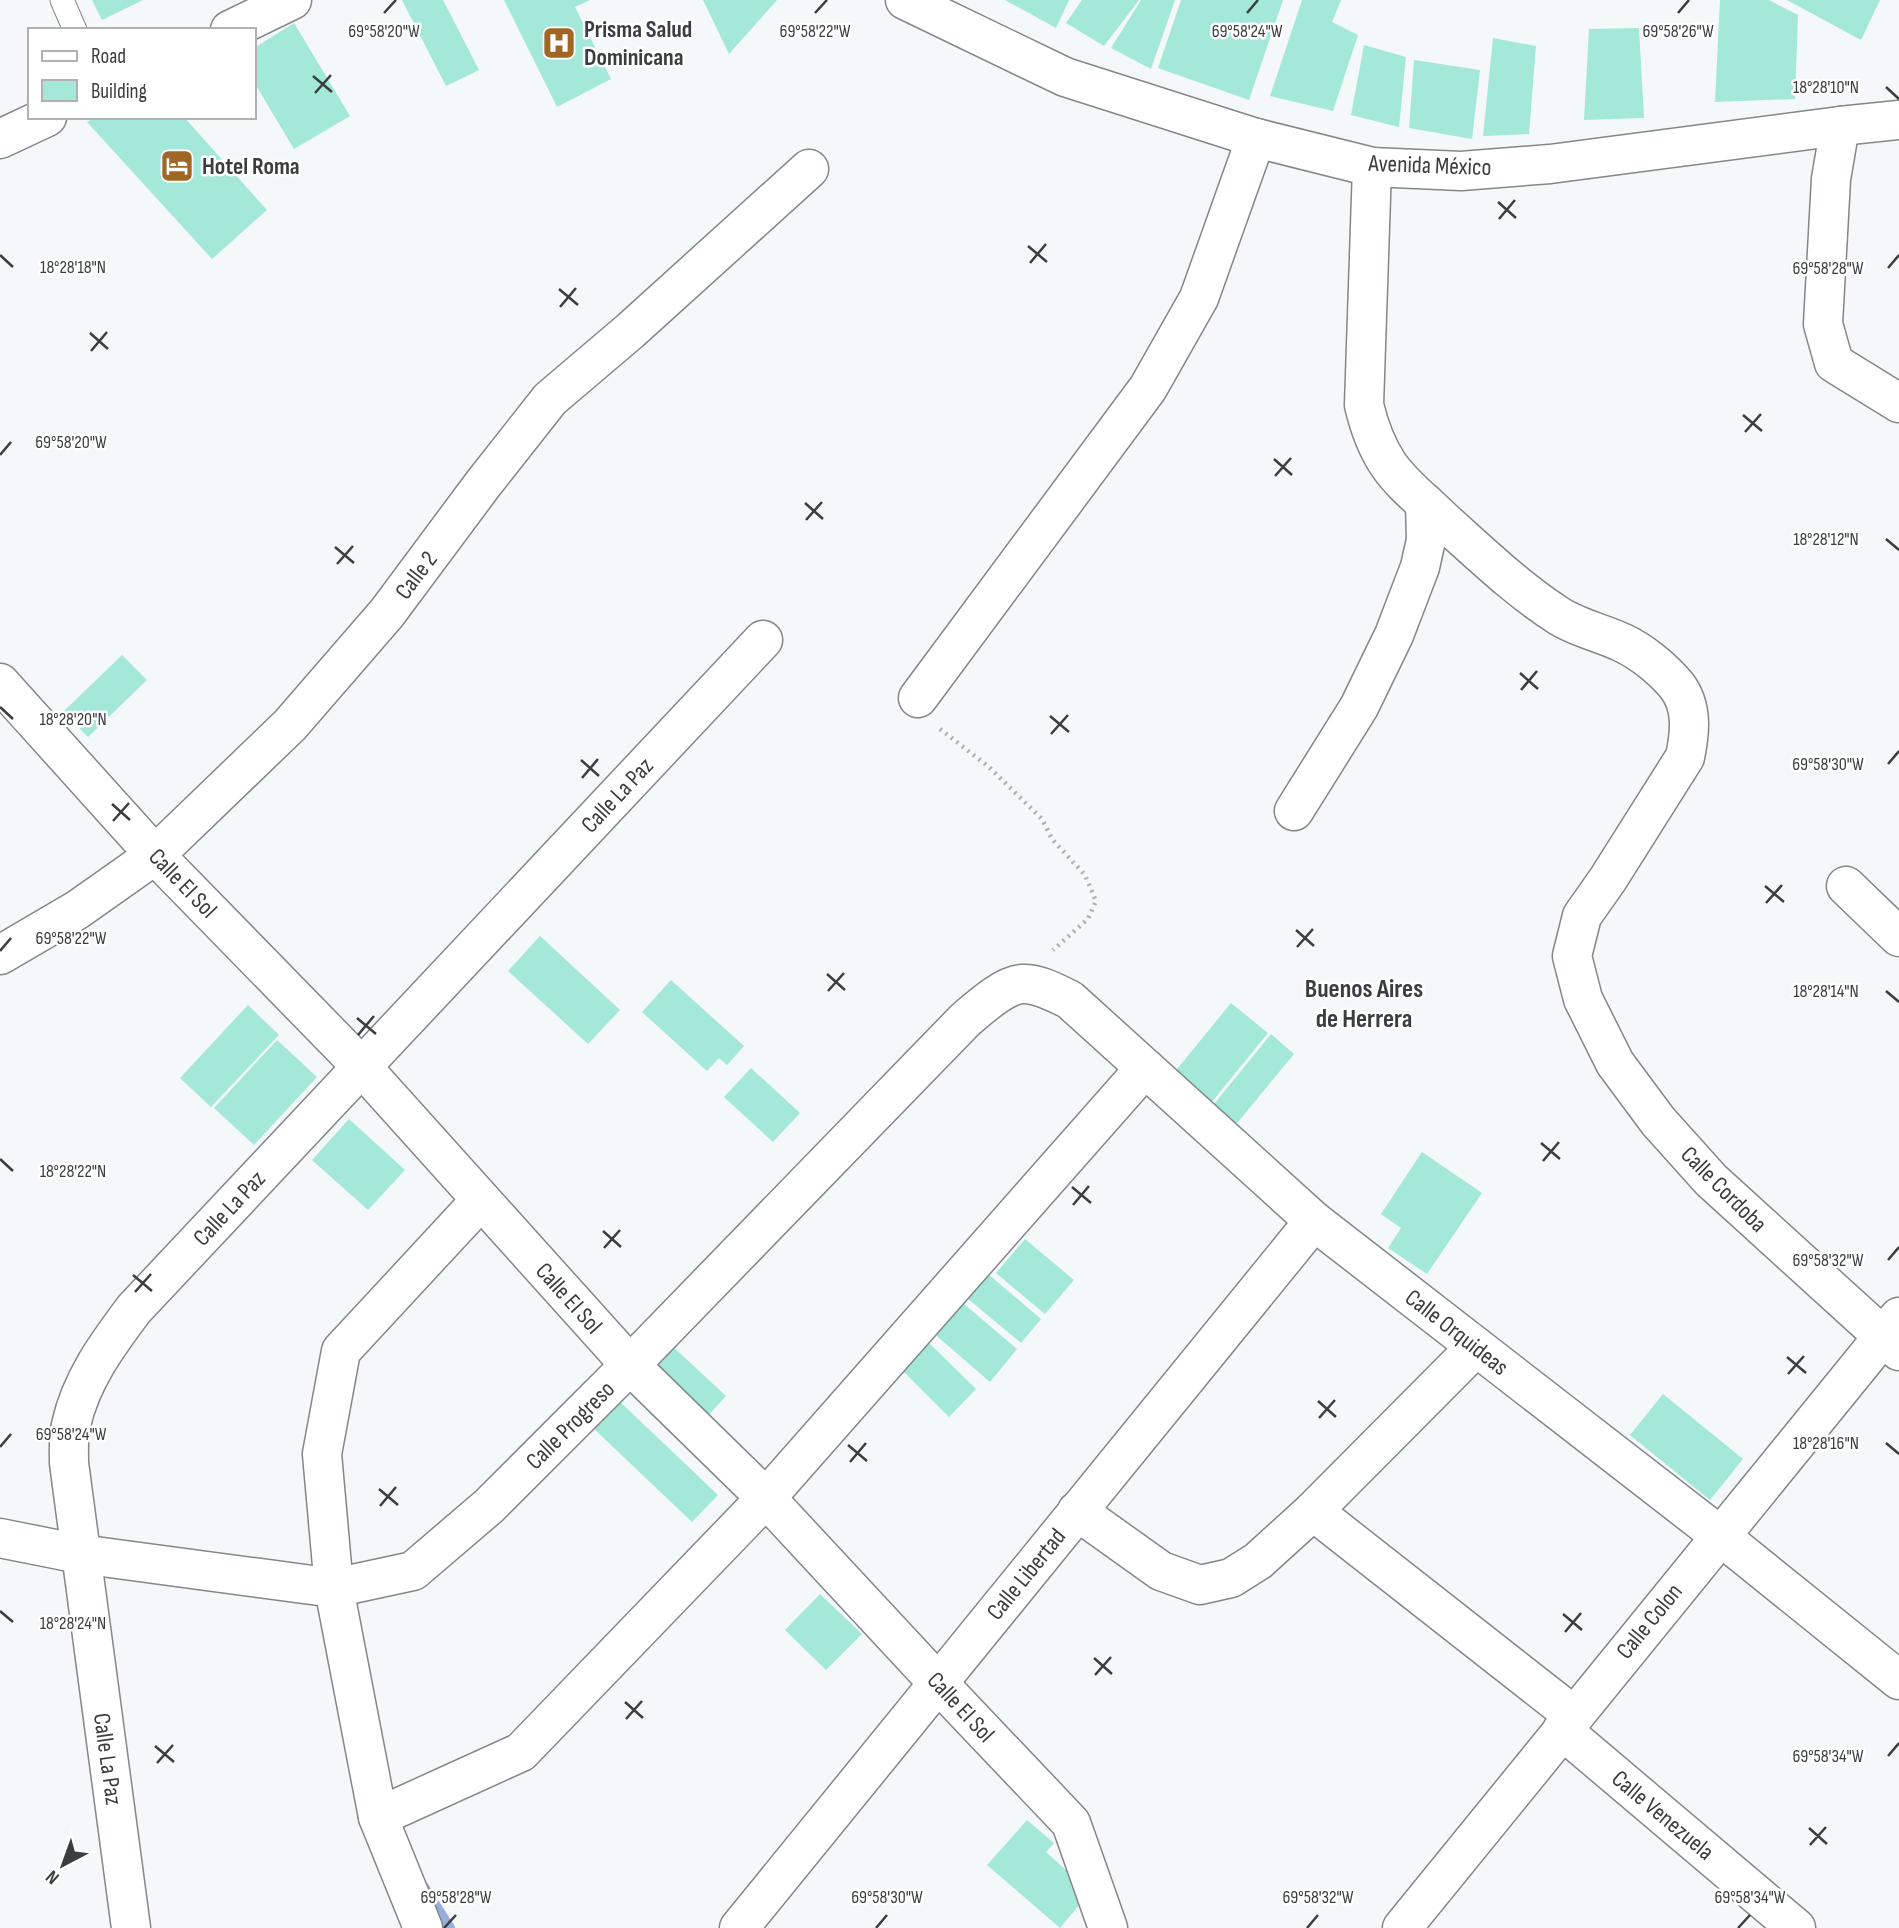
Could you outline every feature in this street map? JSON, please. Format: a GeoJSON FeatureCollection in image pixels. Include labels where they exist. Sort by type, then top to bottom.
{"type":"FeatureCollection","features":[{"type":"Feature","properties":{"kind":"street"},"geometry":{"type":"LineString","coordinates":[[234,28],[292,0]]}},
{"type":"Feature","properties":{"kind":"street","name":"Avenida México"},"geometry":{"type":"LineString","coordinates":[[905,0],[1065,76],[1256,138],[1372,167],[1461,172],[1550,164],[1899,120]]}},
{"type":"Feature","properties":{"kind":"street"},"geometry":{"type":"LineString","coordinates":[[0,139],[43,119]]}},
{"type":"Feature","properties":{"kind":"street"},"geometry":{"type":"LineString","coordinates":[[1840,126],[1831,179],[1823,324],[1834,363],[1899,403]]}},
{"type":"Feature","properties":{"kind":"street"},"geometry":{"type":"LineString","coordinates":[[918,698],[1147,388],[1199,299],[1256,138]]}},
{"type":"Feature","properties":{"kind":"street","name":"Calle Cordoba"},"geometry":{"type":"LineString","coordinates":[[1372,167],[1364,405],[1371,433],[1389,465],[1425,503],[1490,562],[1561,617],[1626,644],[1655,664],[1678,688],[1690,714],[1685,757],[1582,916],[1572,956],[1583,999],[1615,1063],[1658,1121],[1711,1180],[1893,1335]]}},
{"type":"Feature","properties":{"kind":"street","name":"Calle 2"},"geometry":{"type":"LineString","coordinates":[[0,956],[77,910],[155,855],[290,725],[379,623],[550,399],[630,331],[808,169]]}},
{"type":"Feature","properties":{"kind":"street"},"geometry":{"type":"LineString","coordinates":[[1294,811],[1359,707],[1394,635],[1420,567],[1426,540],[1425,503]]}},
{"type":"Feature","properties":{"kind":"street","name":"Calle La Paz"},"geometry":{"type":"LineString","coordinates":[[131,1928],[69,1463],[70,1427],[81,1391],[102,1352],[134,1309],[763,640]]}},
{"type":"Feature","properties":{"kind":"street","name":"Calle El Sol"},"geometry":{"type":"LineString","coordinates":[[0,683],[155,855],[361,1066],[630,1365],[766,1498],[1071,1823],[1098,1921]]}},
{"type":"Feature","properties":{"kind":"street"},"geometry":{"type":"LineString","coordinates":[[1846,886],[1899,937]]}},
{"type":"Feature","properties":{"kind":"street","name":"Calle Orquideas"},"geometry":{"type":"LineString","coordinates":[[1021,984],[1048,989],[1070,1000],[1314,1221],[1719,1535],[1899,1680]]}},
{"type":"Feature","properties":{"kind":"street","name":"Calle Progreso"},"geometry":{"type":"LineString","coordinates":[[0,1538],[80,1554],[334,1588],[413,1571],[489,1506],[965,1020],[992,997],[1021,984]]}},
{"type":"Feature","properties":{"kind":"street"},"geometry":{"type":"LineString","coordinates":[[379,1817],[521,1752],[766,1498],[1145,1068]]}},
{"type":"Feature","properties":{"kind":"street"},"geometry":{"type":"LineString","coordinates":[[423,1928],[379,1817],[334,1588],[322,1454],[341,1351],[481,1200]]}},
{"type":"Feature","properties":{"kind":"street","name":"Calle Libertad"},"geometry":{"type":"LineString","coordinates":[[738,1928],[1314,1221]]}},
{"type":"Feature","properties":{"kind":"street","name":"Calle Colon"},"geometry":{"type":"LineString","coordinates":[[1402,1928],[1719,1535],[1893,1335]]}},
{"type":"Feature","properties":{"kind":"street"},"geometry":{"type":"LineString","coordinates":[[1077,1511],[1161,1571],[1200,1585],[1231,1578],[1258,1561],[1313,1511],[1476,1346]]}},
{"type":"Feature","properties":{"kind":"street","name":"Calle Venezuela"},"geometry":{"type":"LineString","coordinates":[[1313,1511],[1567,1723],[1796,1928]]}},
{"type":"Feature","properties":{"kind":"lane"},"geometry":{"type":"LineString","coordinates":[[62,0],[74,28]]}},
{"type":"Feature","properties":{"kind":"path"},"geometry":{"type":"LineString","coordinates":[[918,698],[933,724],[989,767],[1042,819],[1052,839],[1085,875],[1096,901],[1088,919],[1065,938],[1021,984]]}},
{"type":"Feature","properties":{"kind":"building"},"geometry":{"type":"Polygon","coordinates":[[[92,0],[143,0],[102,20],[92,0]]]}},
{"type":"Feature","properties":{"kind":"building"},"geometry":{"type":"Polygon","coordinates":[[[402,0],[443,0],[479,70],[446,86],[402,0]]]}},
{"type":"Feature","properties":{"kind":"building","name":"Prisma Salud Dominicana"},"geometry":{"type":"Polygon","coordinates":[[[504,0],[590,0],[575,7],[611,79],[557,107],[504,0]]]}},
{"type":"Feature","properties":{"kind":"building"},"geometry":{"type":"Polygon","coordinates":[[[703,0],[777,0],[729,54],[703,0]]]}},
{"type":"Feature","properties":{"kind":"building"},"geometry":{"type":"Polygon","coordinates":[[[1005,0],[1069,0],[1056,28],[1005,0]]]}},
{"type":"Feature","properties":{"kind":"building"},"geometry":{"type":"Polygon","coordinates":[[[1082,0],[1139,0],[1104,46],[1066,23],[1082,0]]]}},
{"type":"Feature","properties":{"kind":"building"},"geometry":{"type":"Polygon","coordinates":[[[1141,0],[1175,0],[1151,69],[1111,48],[1141,0]]]}},
{"type":"Feature","properties":{"kind":"building"},"geometry":{"type":"Polygon","coordinates":[[[1181,0],[1283,0],[1249,100],[1158,68],[1181,0]]]}},
{"type":"Feature","properties":{"kind":"building"},"geometry":{"type":"Polygon","coordinates":[[[1302,0],[1341,0],[1332,22],[1358,35],[1333,111],[1270,96],[1302,0]]]}},
{"type":"Feature","properties":{"kind":"building"},"geometry":{"type":"Polygon","coordinates":[[[1720,0],[1769,0],[1798,15],[1795,99],[1715,102],[1720,0]]]}},
{"type":"Feature","properties":{"kind":"building"},"geometry":{"type":"Polygon","coordinates":[[[1787,0],[1880,0],[1861,40],[1787,0]]]}},
{"type":"Feature","properties":{"kind":"building"},"geometry":{"type":"Polygon","coordinates":[[[294,23],[350,116],[294,149],[256,85],[256,47],[294,23]]]}},
{"type":"Feature","properties":{"kind":"building"},"geometry":{"type":"Polygon","coordinates":[[[1639,28],[1644,118],[1584,120],[1589,29],[1639,28]]]}},
{"type":"Feature","properties":{"kind":"building"},"geometry":{"type":"Polygon","coordinates":[[[1493,38],[1536,46],[1529,134],[1483,136],[1493,38]]]}},
{"type":"Feature","properties":{"kind":"building"},"geometry":{"type":"Polygon","coordinates":[[[1364,45],[1406,57],[1399,127],[1351,115],[1364,45]]]}},
{"type":"Feature","properties":{"kind":"building"},"geometry":{"type":"Polygon","coordinates":[[[1414,60],[1480,70],[1472,139],[1409,128],[1414,60]]]}},
{"type":"Feature","properties":{"kind":"building","name":"Hotel Roma"},"geometry":{"type":"Polygon","coordinates":[[[92,119],[186,119],[267,210],[212,259],[87,122],[92,119]]]}},
{"type":"Feature","properties":{"kind":"building"},"geometry":{"type":"Polygon","coordinates":[[[122,655],[147,680],[88,737],[63,712],[122,655]]]}},
{"type":"Feature","properties":{"kind":"building"},"geometry":{"type":"Polygon","coordinates":[[[540,936],[620,1010],[588,1044],[508,971],[540,936]]]}},
{"type":"Feature","properties":{"kind":"building"},"geometry":{"type":"Polygon","coordinates":[[[671,980],[744,1046],[727,1065],[719,1058],[707,1071],[642,1012],[671,980]]]}},
{"type":"Feature","properties":{"kind":"building"},"geometry":{"type":"Polygon","coordinates":[[[1231,1003],[1268,1033],[1206,1109],[1169,1079],[1231,1003]]]}},
{"type":"Feature","properties":{"kind":"building"},"geometry":{"type":"Polygon","coordinates":[[[248,1005],[279,1035],[211,1107],[180,1078],[248,1005]]]}},
{"type":"Feature","properties":{"kind":"building"},"geometry":{"type":"Polygon","coordinates":[[[1271,1034],[1294,1054],[1233,1128],[1210,1109],[1271,1034]]]}},
{"type":"Feature","properties":{"kind":"building"},"geometry":{"type":"Polygon","coordinates":[[[277,1040],[317,1077],[254,1145],[214,1108],[277,1040]]]}},
{"type":"Feature","properties":{"kind":"building"},"geometry":{"type":"Polygon","coordinates":[[[751,1068],[800,1113],[773,1142],[724,1097],[751,1068]]]}},
{"type":"Feature","properties":{"kind":"building"},"geometry":{"type":"Polygon","coordinates":[[[349,1119],[405,1170],[368,1210],[312,1160],[349,1119]]]}},
{"type":"Feature","properties":{"kind":"building"},"geometry":{"type":"Polygon","coordinates":[[[1422,1152],[1482,1193],[1427,1274],[1388,1248],[1401,1228],[1381,1214],[1422,1152]]]}},
{"type":"Feature","properties":{"kind":"building"},"geometry":{"type":"Polygon","coordinates":[[[1025,1239],[1074,1280],[1045,1314],[996,1273],[1025,1239]]]}},
{"type":"Feature","properties":{"kind":"building"},"geometry":{"type":"Polygon","coordinates":[[[987,1273],[1041,1319],[1021,1343],[967,1298],[987,1273]]]}},
{"type":"Feature","properties":{"kind":"building"},"geometry":{"type":"Polygon","coordinates":[[[958,1299],[1017,1349],[990,1382],[931,1331],[958,1299]]]}},
{"type":"Feature","properties":{"kind":"building"},"geometry":{"type":"Polygon","coordinates":[[[925,1339],[976,1389],[949,1417],[898,1366],[925,1339]]]}},
{"type":"Feature","properties":{"kind":"building"},"geometry":{"type":"Polygon","coordinates":[[[670,1344],[726,1396],[705,1419],[649,1368],[670,1344]]]}},
{"type":"Feature","properties":{"kind":"building"},"geometry":{"type":"Polygon","coordinates":[[[1663,1394],[1743,1459],[1710,1500],[1630,1435],[1663,1394]]]}},
{"type":"Feature","properties":{"kind":"building"},"geometry":{"type":"Polygon","coordinates":[[[617,1399],[718,1495],[692,1522],[591,1426],[617,1399]]]}},
{"type":"Feature","properties":{"kind":"building"},"geometry":{"type":"Polygon","coordinates":[[[820,1594],[862,1634],[826,1670],[785,1630],[820,1594]]]}},
{"type":"Feature","properties":{"kind":"building"},"geometry":{"type":"Polygon","coordinates":[[[1027,1820],[1054,1843],[1046,1852],[1077,1880],[1071,1887],[1084,1899],[1060,1928],[987,1865],[1027,1820]]]}},
{"type":"Feature","properties":{"kind":"waterway"},"geometry":{"type":"LineString","coordinates":[[424,1887],[450,1928]]}},
{"type":"Feature","properties":{"kind":"place","name":"Prisma Salud Dominicana"},"geometry":{"type":"Point","coordinates":[559,43]}},
{"type":"Feature","properties":{"kind":"place","name":"Hotel Roma"},"geometry":{"type":"Point","coordinates":[177,166]}},
{"type":"Feature","properties":{"kind":"district","name":"Buenos Aires de Herrera"},"geometry":{"type":"Point","coordinates":[1364,1003]}}]}
